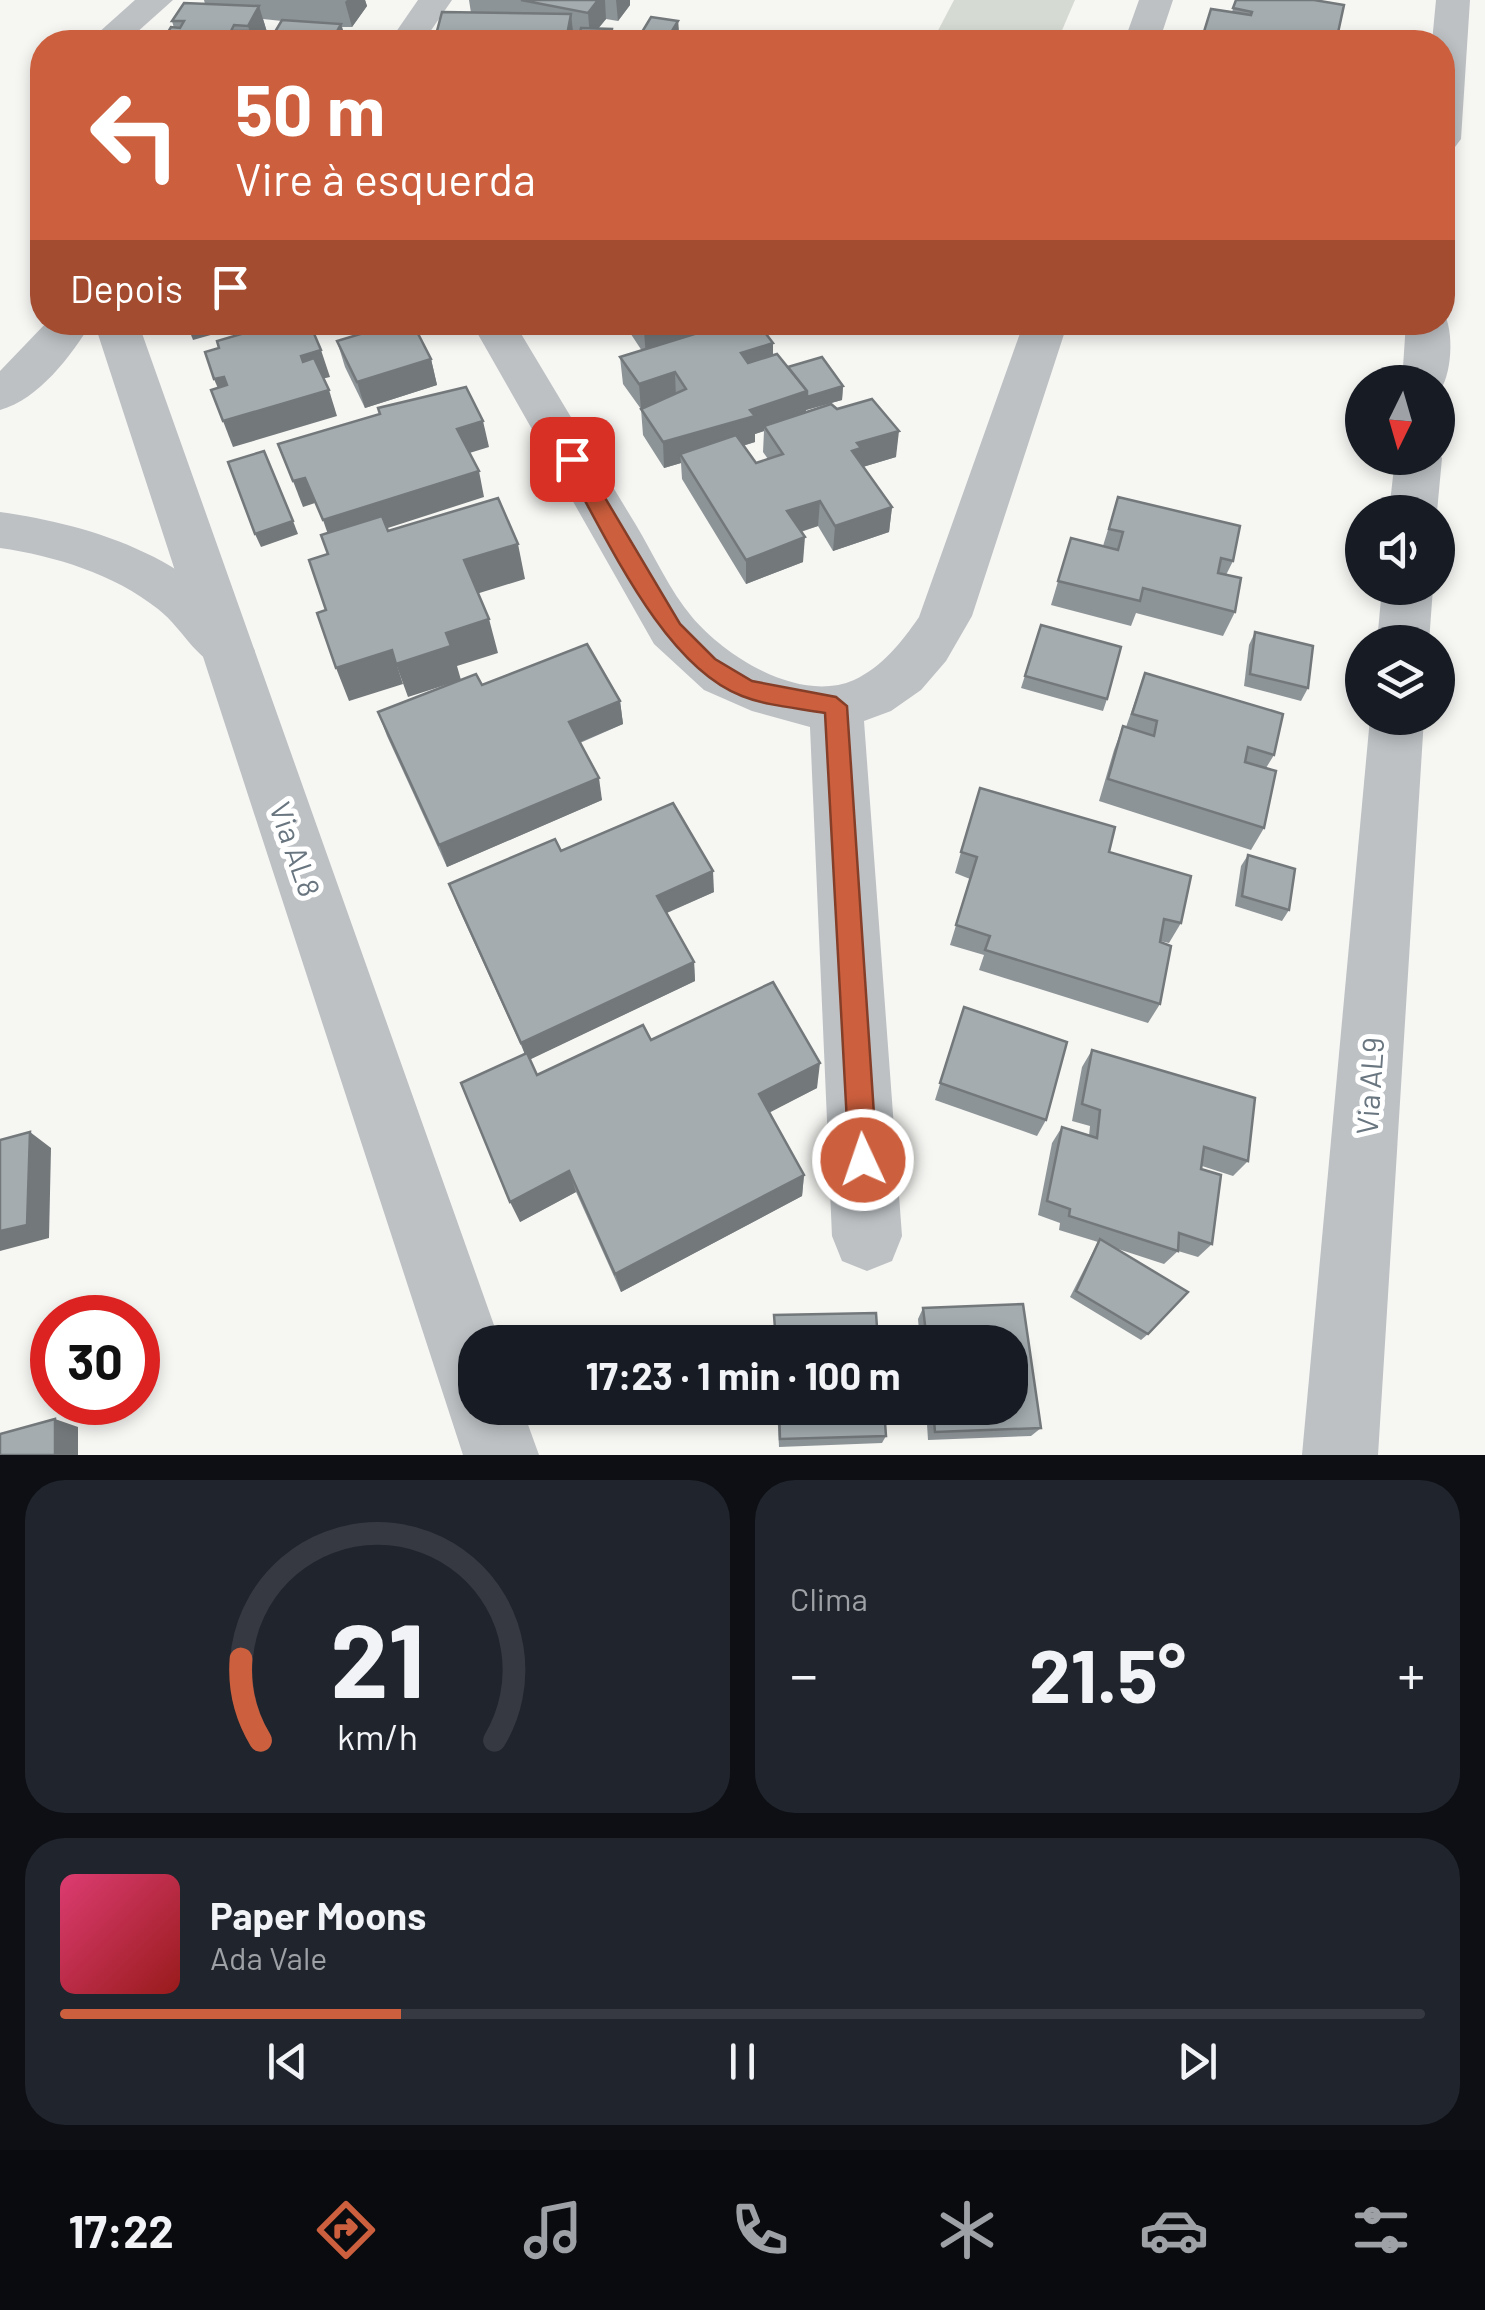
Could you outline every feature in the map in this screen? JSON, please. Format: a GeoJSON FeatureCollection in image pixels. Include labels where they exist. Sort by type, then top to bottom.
{"type":"FeatureCollection","features":[{"type":"Feature","properties":{"kind":"street"},"geometry":{"type":"LineString","coordinates":[[120,30],[156,0]]}},
{"type":"Feature","properties":{"kind":"street"},"geometry":{"type":"LineString","coordinates":[[415,30],[436,0]]}},
{"type":"Feature","properties":{"kind":"street"},"geometry":{"type":"LineString","coordinates":[[1146,30],[1156,0]]}},
{"type":"Feature","properties":{"kind":"street"},"geometry":{"type":"LineString","coordinates":[[1451,30],[1453,0]]}},
{"type":"Feature","properties":{"kind":"street"},"geometry":{"type":"LineString","coordinates":[[0,395],[40,361],[61,335]]}},
{"type":"Feature","properties":{"kind":"street","name":"Via AL8"},"geometry":{"type":"LineString","coordinates":[[120,335],[458,1327]]}},
{"type":"Feature","properties":{"kind":"street"},"geometry":{"type":"LineString","coordinates":[[500,335],[672,630],[708,665],[746,689],[836,706],[903,675],[930,648],[946,616],[1042,335]]}},
{"type":"Feature","properties":{"kind":"street"},"geometry":{"type":"LineString","coordinates":[[1425,365],[1427,335]]}},
{"type":"Feature","properties":{"kind":"street"},"geometry":{"type":"LineString","coordinates":[[0,530],[59,544],[140,575],[174,594],[229,651]]}},
{"type":"Feature","properties":{"kind":"street"},"geometry":{"type":"LineString","coordinates":[[836,706],[867,1236]]}},
{"type":"Feature","properties":{"kind":"street","name":"Via AL9"},"geometry":{"type":"LineString","coordinates":[[1340,1455],[1397,735]]}},
{"type":"Feature","properties":{"kind":"street"},"geometry":{"type":"LineString","coordinates":[[492,1425],[502,1455]]}},
{"type":"Feature","properties":{"kind":"shaded area"},"geometry":{"type":"Polygon","coordinates":[[[954,0],[1075,0],[1062,30],[938,30],[954,0]]]}},
{"type":"Feature","properties":{"kind":"building"},"geometry":{"type":"Polygon","coordinates":[[[521,0],[598,0],[588,13],[521,0]]]}},
{"type":"Feature","properties":{"kind":"building"},"geometry":{"type":"Polygon","coordinates":[[[1236,0],[1314,0],[1344,5],[1339,30],[1205,30],[1211,9],[1251,15],[1252,12],[1233,8],[1236,0]]]}},
{"type":"Feature","properties":{"kind":"building"},"geometry":{"type":"Polygon","coordinates":[[[184,3],[259,6],[248,26],[234,25],[232,30],[169,30],[180,28],[184,21],[172,21],[184,3]]]}},
{"type":"Feature","properties":{"kind":"building"},"geometry":{"type":"Polygon","coordinates":[[[442,12],[571,14],[568,30],[437,30],[442,12]]]}},
{"type":"Feature","properties":{"kind":"building"},"geometry":{"type":"Polygon","coordinates":[[[651,17],[678,21],[673,30],[643,30],[651,17]]]}},
{"type":"Feature","properties":{"kind":"building"},"geometry":{"type":"Polygon","coordinates":[[[282,20],[341,24],[338,30],[276,30],[282,20]]]}},
{"type":"Feature","properties":{"kind":"building"},"geometry":{"type":"Polygon","coordinates":[[[238,335],[315,335],[321,350],[301,356],[303,362],[314,358],[329,390],[223,421],[211,390],[227,385],[224,377],[214,379],[205,352],[219,348],[217,341],[238,335]]]}},
{"type":"Feature","properties":{"kind":"building"},"geometry":{"type":"Polygon","coordinates":[[[357,335],[419,335],[431,359],[357,382],[337,341],[357,335]]]}},
{"type":"Feature","properties":{"kind":"building"},"geometry":{"type":"Polygon","coordinates":[[[691,335],[767,335],[773,343],[741,353],[748,363],[777,354],[807,391],[750,410],[755,416],[663,442],[641,409],[686,389],[675,372],[639,384],[620,357],[691,335]]]}},
{"type":"Feature","properties":{"kind":"building"},"geometry":{"type":"Polygon","coordinates":[[[822,357],[843,386],[807,397],[807,391],[788,367],[822,357]]]}},
{"type":"Feature","properties":{"kind":"building"},"geometry":{"type":"Polygon","coordinates":[[[466,387],[483,421],[457,429],[479,471],[323,520],[305,478],[293,481],[278,444],[380,414],[378,408],[466,387]]]}},
{"type":"Feature","properties":{"kind":"building"},"geometry":{"type":"Polygon","coordinates":[[[872,399],[899,431],[857,443],[861,448],[852,451],[892,507],[835,526],[820,501],[787,511],[805,537],[746,560],[680,454],[736,435],[756,463],[783,454],[764,426],[831,404],[837,409],[872,399]]]}},
{"type":"Feature","properties":{"kind":"building"},"geometry":{"type":"Polygon","coordinates":[[[264,451],[293,521],[255,534],[228,462],[264,451]]]}},
{"type":"Feature","properties":{"kind":"building"},"geometry":{"type":"Polygon","coordinates":[[[1118,497],[1240,526],[1233,561],[1221,558],[1218,573],[1241,578],[1235,612],[1143,588],[1140,601],[1058,581],[1071,538],[1118,550],[1123,532],[1109,529],[1118,497]]]}},
{"type":"Feature","properties":{"kind":"building"},"geometry":{"type":"Polygon","coordinates":[[[498,498],[518,544],[464,560],[489,619],[446,633],[451,646],[396,664],[392,650],[336,668],[317,613],[326,610],[309,560],[328,554],[321,535],[382,516],[388,531],[498,498]]]}},
{"type":"Feature","properties":{"kind":"building"},"geometry":{"type":"Polygon","coordinates":[[[1041,625],[1121,647],[1107,699],[1025,676],[1041,625]]]}},
{"type":"Feature","properties":{"kind":"building"},"geometry":{"type":"Polygon","coordinates":[[[1255,632],[1313,646],[1308,688],[1250,674],[1255,632]]]}},
{"type":"Feature","properties":{"kind":"building"},"geometry":{"type":"Polygon","coordinates":[[[587,644],[620,701],[569,722],[599,778],[439,845],[378,712],[476,674],[482,685],[587,644]]]}},
{"type":"Feature","properties":{"kind":"building"},"geometry":{"type":"Polygon","coordinates":[[[1145,673],[1283,714],[1274,755],[1248,747],[1245,762],[1276,771],[1264,828],[1108,779],[1123,726],[1154,736],[1157,721],[1132,714],[1145,673]]]}},
{"type":"Feature","properties":{"kind":"building"},"geometry":{"type":"Polygon","coordinates":[[[980,788],[1115,827],[1109,852],[1191,876],[1181,923],[1164,919],[1160,942],[1171,946],[1160,1004],[985,950],[990,936],[956,925],[977,857],[961,852],[980,788]]]}},
{"type":"Feature","properties":{"kind":"building"},"geometry":{"type":"Polygon","coordinates":[[[673,803],[713,871],[657,896],[694,962],[521,1043],[449,884],[555,839],[561,851],[673,803]]]}},
{"type":"Feature","properties":{"kind":"building"},"geometry":{"type":"Polygon","coordinates":[[[1248,855],[1295,869],[1289,910],[1242,896],[1248,855]]]}},
{"type":"Feature","properties":{"kind":"building"},"geometry":{"type":"Polygon","coordinates":[[[773,982],[820,1063],[759,1094],[804,1175],[615,1274],[569,1171],[510,1202],[461,1083],[527,1053],[537,1075],[643,1025],[651,1040],[773,982]]]}},
{"type":"Feature","properties":{"kind":"building"},"geometry":{"type":"Polygon","coordinates":[[[964,1007],[1067,1042],[1046,1120],[940,1083],[964,1007]]]}},
{"type":"Feature","properties":{"kind":"building"},"geometry":{"type":"Polygon","coordinates":[[[1092,1050],[1255,1098],[1248,1161],[1204,1147],[1201,1169],[1221,1175],[1212,1244],[1179,1233],[1178,1251],[1069,1216],[1070,1209],[1047,1201],[1062,1127],[1097,1138],[1100,1110],[1082,1104],[1092,1050]]]}},
{"type":"Feature","properties":{"kind":"building"},"geometry":{"type":"Polygon","coordinates":[[[30,1132],[27,1225],[0,1231],[0,1140],[30,1132]]]}},
{"type":"Feature","properties":{"kind":"building"},"geometry":{"type":"Polygon","coordinates":[[[1100,1239],[1188,1292],[1148,1334],[1076,1291],[1100,1239]]]}},
{"type":"Feature","properties":{"kind":"building"},"geometry":{"type":"Polygon","coordinates":[[[1023,1304],[1026,1325],[925,1325],[923,1308],[1023,1304]]]}},
{"type":"Feature","properties":{"kind":"building"},"geometry":{"type":"Polygon","coordinates":[[[876,1313],[877,1325],[775,1325],[774,1315],[876,1313]]]}},
{"type":"Feature","properties":{"kind":"building"},"geometry":{"type":"Polygon","coordinates":[[[1028,1338],[1041,1428],[935,1432],[934,1425],[1028,1425],[1028,1338]]]}},
{"type":"Feature","properties":{"kind":"building"},"geometry":{"type":"Polygon","coordinates":[[[33,1425],[55,1425],[55,1455],[0,1455],[0,1434],[33,1425]]]}},
{"type":"Feature","properties":{"kind":"building"},"geometry":{"type":"Polygon","coordinates":[[[780,1425],[885,1425],[886,1436],[780,1439],[780,1425]]]}},
{"type":"Feature","properties":{"kind":"route"},"geometry":{"type":"LineString","coordinates":[[572,459],[672,630],[708,665],[746,689],[836,706],[863,1160]]}}]}
